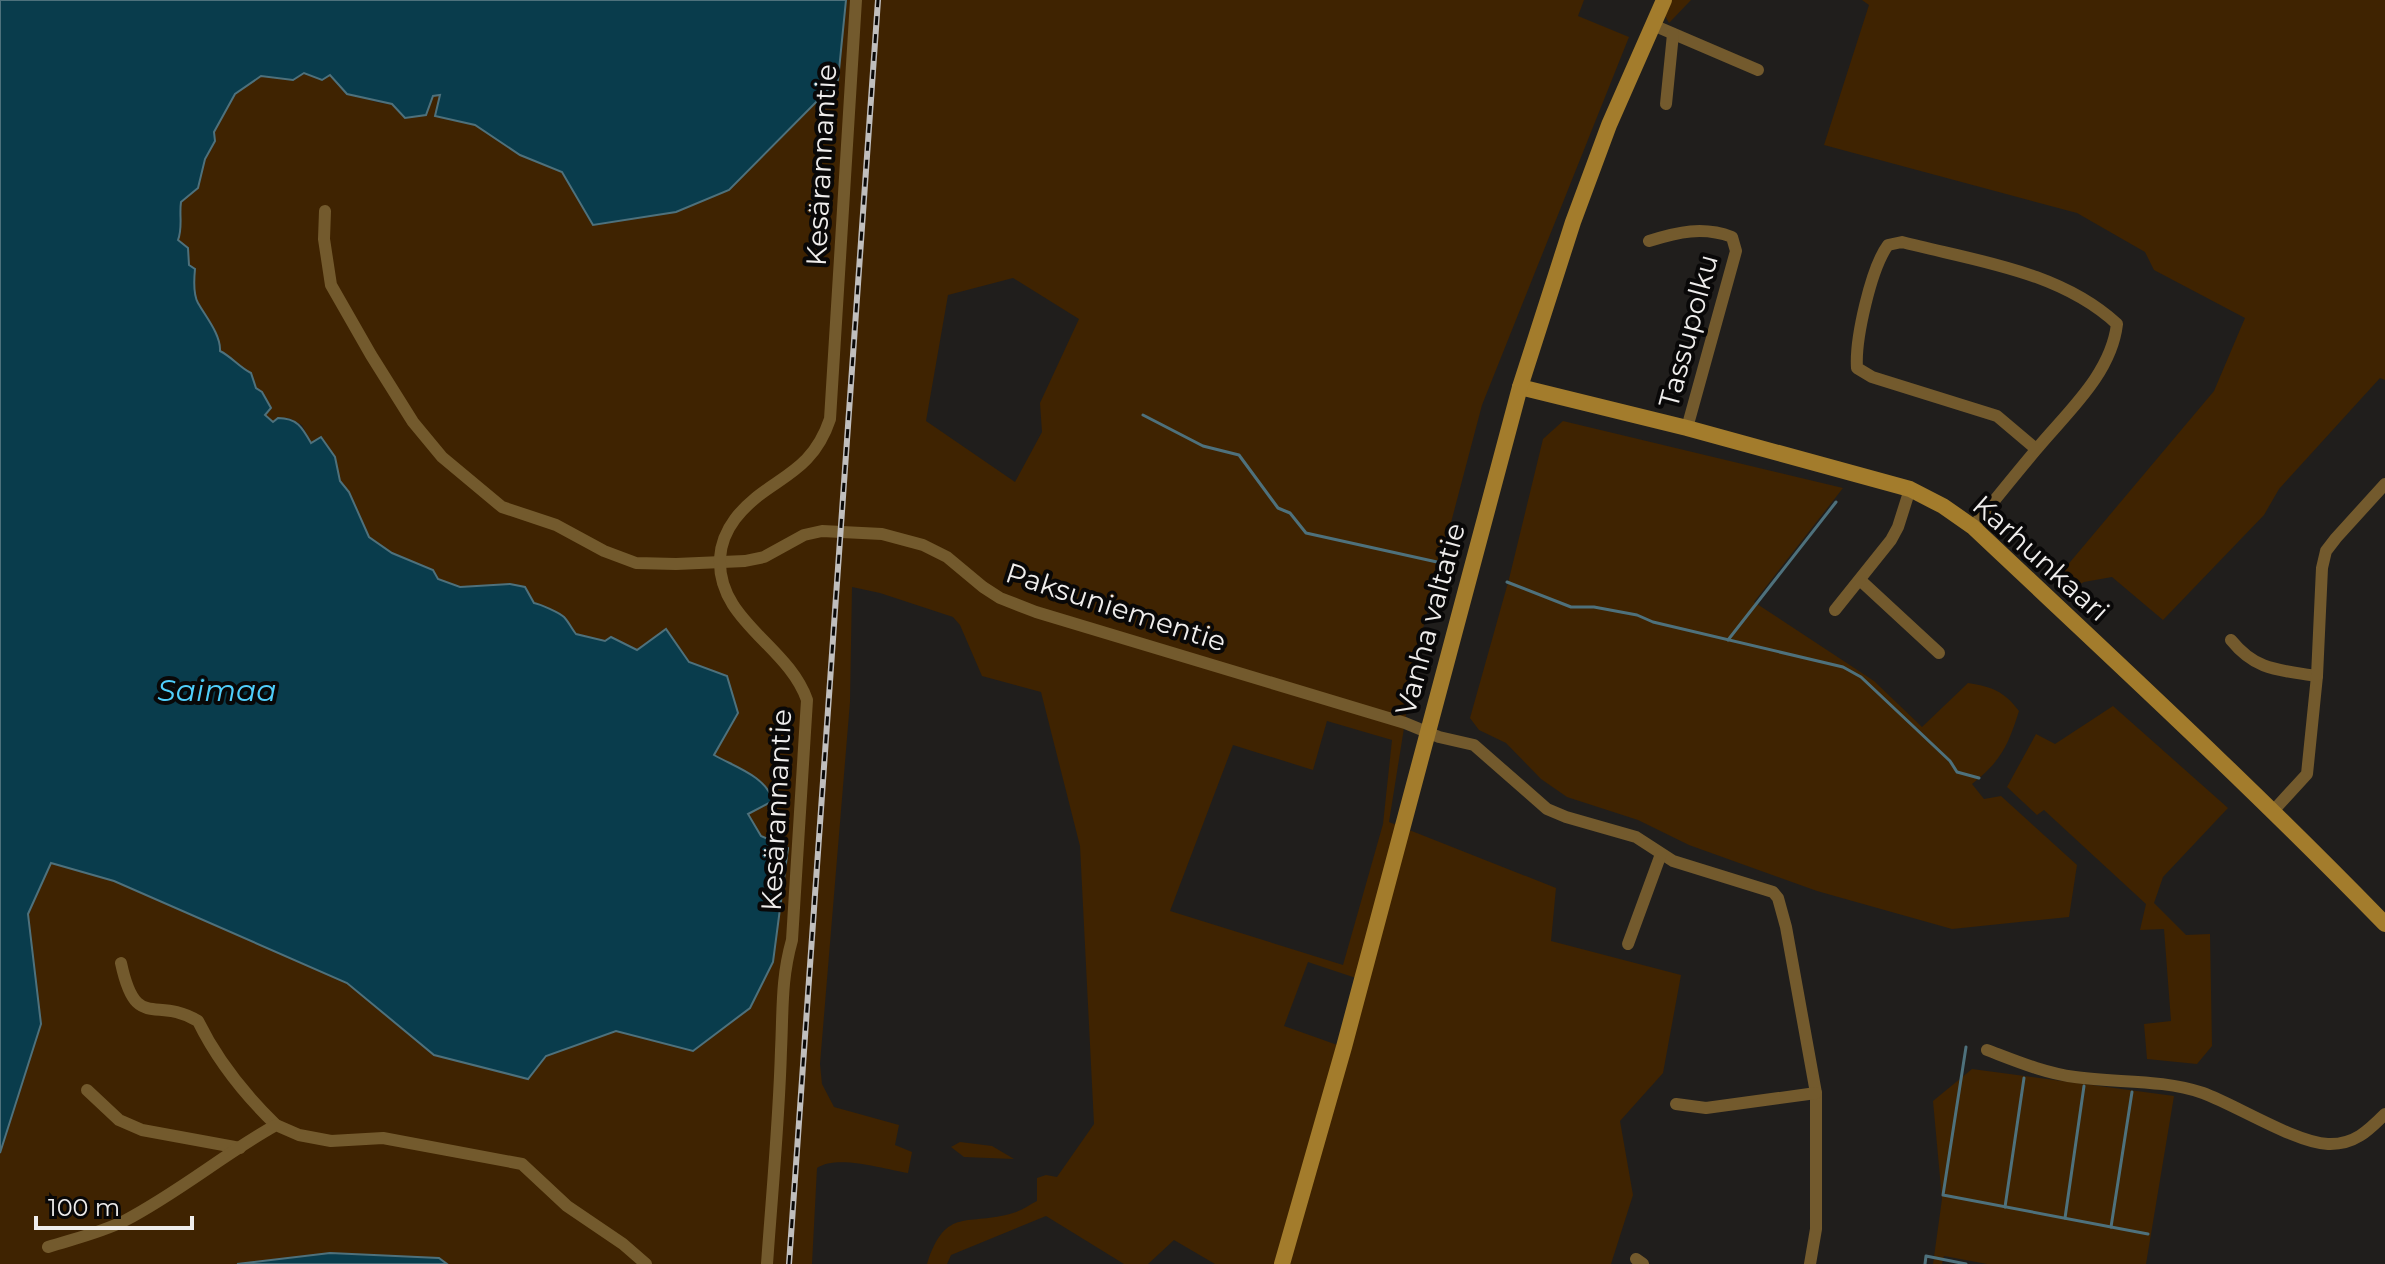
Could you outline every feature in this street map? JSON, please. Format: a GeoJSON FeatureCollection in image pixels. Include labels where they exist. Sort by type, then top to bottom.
{"type":"FeatureCollection","features":[{"type":"Feature","properties":{"kind":"main road","name":"Vanha valtatie"},"geometry":{"type":"LineString","coordinates":[[1282,1264],[1348,1032],[1520,387],[1573,222],[1609,125],[1664,0]]}},
{"type":"Feature","properties":{"kind":"main road","name":"Karhunkaari"},"geometry":{"type":"LineString","coordinates":[[1520,387],[1687,428],[1910,489],[1943,506],[1973,527],[2382,915]]}},
{"type":"Feature","properties":{"kind":"street","name":"Kesärannantie"},"geometry":{"type":"LineString","coordinates":[[767,1264],[781,1048],[781,996],[792,940],[807,700],[791,668],[733,607],[725,593],[720,563],[721,544],[737,515],[815,452],[830,419],[856,0]]}},
{"type":"Feature","properties":{"kind":"street"},"geometry":{"type":"LineString","coordinates":[[1653,25],[1758,70]]}},
{"type":"Feature","properties":{"kind":"street"},"geometry":{"type":"LineString","coordinates":[[1666,104],[1673,34]]}},
{"type":"Feature","properties":{"kind":"street","name":"Paksuniementie"},"geometry":{"type":"LineString","coordinates":[[325,211],[324,239],[331,285],[405,409],[442,457],[502,507],[556,525],[604,551],[636,563],[720,563],[764,557],[804,535],[822,531],[902,538],[947,557],[1000,598],[1036,612],[1439,737],[1474,745],[1547,809],[1636,837],[1661,854],[1696,869],[1773,892],[1778,898],[1816,1093]]}},
{"type":"Feature","properties":{"kind":"street","name":"Tassupolku"},"geometry":{"type":"LineString","coordinates":[[1649,241],[1675,233],[1714,230],[1732,237],[1736,251],[1687,428]]}},
{"type":"Feature","properties":{"kind":"street"},"geometry":{"type":"LineString","coordinates":[[1973,527],[2089,387],[2115,339],[2117,324],[2097,306],[2037,277],[1902,242],[1888,245],[1881,255],[1867,301],[1856,350],[1857,368],[1872,377],[1997,416],[2036,449]]}},
{"type":"Feature","properties":{"kind":"street"},"geometry":{"type":"LineString","coordinates":[[2274,810],[2307,774],[2317,676],[2322,568],[2326,551],[2385,484]]}},
{"type":"Feature","properties":{"kind":"street"},"geometry":{"type":"LineString","coordinates":[[1835,610],[1898,527],[1910,489]]}},
{"type":"Feature","properties":{"kind":"street"},"geometry":{"type":"LineString","coordinates":[[1860,580],[1939,653]]}},
{"type":"Feature","properties":{"kind":"street"},"geometry":{"type":"LineString","coordinates":[[2231,640],[2244,657],[2261,667],[2317,676]]}},
{"type":"Feature","properties":{"kind":"street"},"geometry":{"type":"LineString","coordinates":[[1628,944],[1661,854]]}},
{"type":"Feature","properties":{"kind":"street"},"geometry":{"type":"LineString","coordinates":[[121,963],[127,991],[133,999],[139,1005],[198,1021],[225,1069],[276,1125],[299,1135],[331,1141],[383,1138],[522,1164],[567,1206],[623,1244],[646,1264]]}},
{"type":"Feature","properties":{"kind":"street"},"geometry":{"type":"LineString","coordinates":[[1987,1050],[2053,1073],[2191,1090],[2319,1143],[2353,1141],[2385,1114]]}},
{"type":"Feature","properties":{"kind":"street"},"geometry":{"type":"LineString","coordinates":[[87,1090],[119,1120],[142,1130],[240,1148]]}},
{"type":"Feature","properties":{"kind":"street"},"geometry":{"type":"LineString","coordinates":[[1676,1104],[1706,1108],[1816,1093],[1816,1229],[1810,1264]]}},
{"type":"Feature","properties":{"kind":"street"},"geometry":{"type":"LineString","coordinates":[[48,1247],[100,1231],[152,1205],[276,1125]]}},
{"type":"Feature","properties":{"kind":"shaded area"},"geometry":{"type":"Polygon","coordinates":[[[517,0],[1584,0],[1578,16],[1629,37],[1482,405],[1415,659],[1389,822],[1556,888],[1551,941],[1681,975],[1663,1073],[1620,1121],[1633,1195],[1611,1264],[1215,1264],[1174,1240],[1148,1264],[1124,1264],[1046,1216],[951,1255],[947,1264],[927,1264],[934,1245],[951,1226],[1013,1213],[1037,1201],[1037,1178],[1046,1175],[1057,1177],[1094,1124],[1080,846],[1041,692],[982,676],[960,625],[953,617],[852,587],[850,702],[820,1064],[822,1084],[834,1107],[899,1125],[895,1145],[912,1152],[908,1173],[848,1162],[817,1168],[812,1264],[0,1264],[0,1153],[41,1024],[28,914],[51,863],[114,881],[576,634],[562,615],[534,603],[531,596],[510,584],[461,587],[438,579],[432,570],[392,553],[369,537],[349,492],[340,481],[335,457],[321,437],[311,443],[302,425],[289,418],[273,422],[264,415],[251,373],[220,351],[216,332],[197,299],[195,270],[189,266],[188,248],[178,240],[181,202],[198,188],[205,159],[215,141],[214,132],[235,94],[261,76],[293,80],[317,73],[336,79],[376,102],[411,102],[431,96],[517,0]],[[1013,278],[948,295],[926,421],[1015,482],[1042,432],[1040,403],[1079,319],[1013,278]],[[1327,721],[1313,770],[1233,745],[1170,911],[1343,965],[1383,824],[1392,740],[1327,721]],[[1308,962],[1284,1026],[1343,1047],[1362,980],[1308,962]]]}},
{"type":"Feature","properties":{"kind":"shaded area"},"geometry":{"type":"Polygon","coordinates":[[[1656,0],[1691,0],[1669,23],[1656,0]]]}},
{"type":"Feature","properties":{"kind":"shaded area"},"geometry":{"type":"Polygon","coordinates":[[[1862,0],[2385,0],[2385,380],[2380,378],[2279,489],[2264,515],[2163,620],[2112,577],[2084,582],[2067,591],[2055,580],[2214,391],[2245,318],[2154,270],[2145,252],[2077,213],[1824,145],[1869,5],[1862,0]]]}},
{"type":"Feature","properties":{"kind":"shaded area"},"geometry":{"type":"Polygon","coordinates":[[[1563,421],[1843,488],[1754,602],[1874,681],[1922,727],[1968,683],[1991,688],[2008,699],[2019,711],[2011,734],[1997,760],[1972,784],[1984,799],[2001,796],[2077,865],[2069,917],[1952,929],[1817,891],[1689,845],[1638,820],[1567,797],[1541,779],[1506,743],[1479,730],[1470,718],[1509,579],[1543,439],[1563,421]]]}},
{"type":"Feature","properties":{"kind":"shaded area"},"geometry":{"type":"Polygon","coordinates":[[[2113,706],[2228,808],[2163,877],[2154,903],[2186,935],[2210,934],[2212,1046],[2197,1064],[2147,1059],[2144,1024],[2171,1021],[2164,929],[2140,930],[2146,904],[2044,810],[2037,815],[2007,787],[2036,734],[2055,744],[2113,706]]]}},
{"type":"Feature","properties":{"kind":"shaded area"},"geometry":{"type":"Polygon","coordinates":[[[1972,1069],[2174,1096],[2146,1264],[1987,1264],[1944,1256],[1942,1264],[1933,1264],[1942,1199],[1933,1101],[1972,1069]]]}},
{"type":"Feature","properties":{"kind":"shaded area"},"geometry":{"type":"Polygon","coordinates":[[[960,1142],[992,1146],[1014,1159],[964,1157],[951,1147],[960,1142]]]}},
{"type":"Feature","properties":{"kind":"water","name":"Saimaa"},"geometry":{"type":"Polygon","coordinates":[[[0,0],[846,0],[838,80],[729,190],[676,212],[593,225],[562,172],[520,155],[475,125],[435,116],[440,95],[433,96],[426,115],[405,118],[392,104],[347,94],[330,75],[322,80],[304,73],[293,80],[261,76],[235,94],[214,132],[215,141],[205,159],[198,188],[181,202],[178,240],[188,248],[189,265],[195,269],[196,299],[216,332],[220,351],[251,373],[256,388],[271,408],[265,415],[273,422],[285,418],[294,422],[302,428],[311,443],[321,437],[335,457],[340,481],[349,492],[369,537],[392,553],[433,570],[438,579],[460,587],[510,584],[525,587],[534,603],[562,615],[576,634],[605,641],[611,637],[637,650],[666,629],[689,662],[727,676],[738,713],[714,755],[749,773],[764,785],[773,801],[748,814],[761,836],[788,848],[773,962],[750,1008],[693,1051],[616,1031],[546,1056],[528,1079],[434,1055],[347,983],[114,881],[51,863],[28,914],[41,1024],[0,1153],[0,0]]]}},
{"type":"Feature","properties":{"kind":"water"},"geometry":{"type":"Polygon","coordinates":[[[330,1253],[439,1258],[447,1264],[237,1264],[330,1253]]]}},
{"type":"Feature","properties":{"kind":"waterway"},"geometry":{"type":"LineString","coordinates":[[1143,415],[1203,446],[1239,455],[1278,508],[1290,513],[1306,533],[1437,562]]}},
{"type":"Feature","properties":{"kind":"waterway"},"geometry":{"type":"LineString","coordinates":[[1728,640],[1836,502]]}},
{"type":"Feature","properties":{"kind":"waterway"},"geometry":{"type":"LineString","coordinates":[[1507,582],[1571,607],[1594,607],[1637,615],[1653,622],[1843,667],[1861,677],[1950,761],[1957,772],[1979,778]]}},
{"type":"Feature","properties":{"kind":"waterway"},"geometry":{"type":"LineString","coordinates":[[1966,1047],[1943,1195],[2148,1234]]}},
{"type":"Feature","properties":{"kind":"waterway"},"geometry":{"type":"LineString","coordinates":[[2005,1207],[2024,1078]]}},
{"type":"Feature","properties":{"kind":"waterway"},"geometry":{"type":"LineString","coordinates":[[2065,1218],[2084,1086]]}},
{"type":"Feature","properties":{"kind":"waterway"},"geometry":{"type":"LineString","coordinates":[[2111,1227],[2132,1092]]}},
{"type":"Feature","properties":{"kind":"waterway"},"geometry":{"type":"LineString","coordinates":[[1925,1264],[1926,1256],[1966,1264]]}},
{"type":"Feature","properties":{"kind":"railway"},"geometry":{"type":"LineString","coordinates":[[789,1264],[878,0]]}}]}
